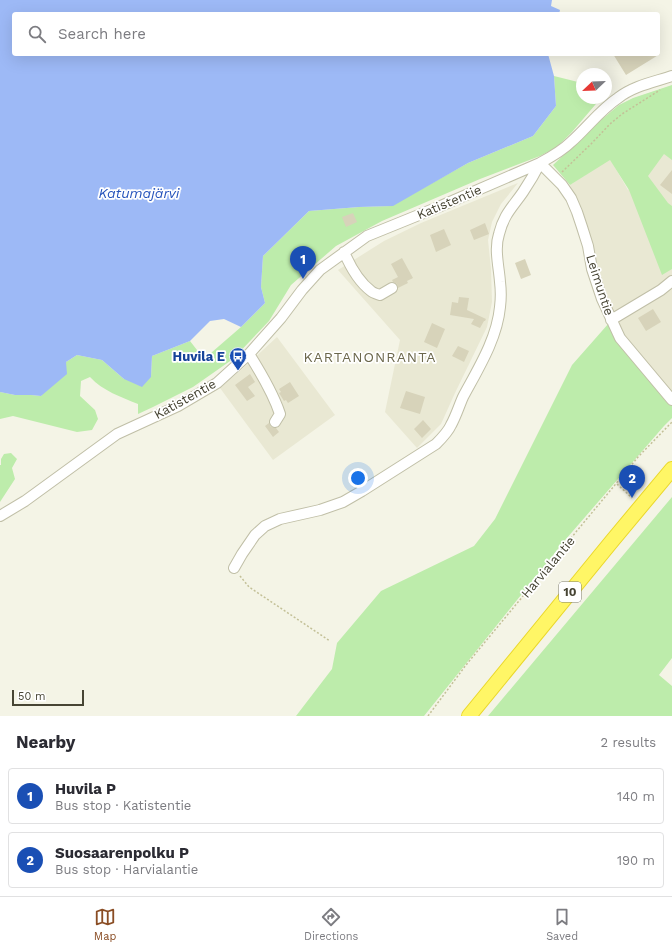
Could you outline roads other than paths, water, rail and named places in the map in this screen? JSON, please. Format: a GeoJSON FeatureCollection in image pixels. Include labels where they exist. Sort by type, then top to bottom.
{"type":"FeatureCollection","features":[{"type":"Feature","properties":{"kind":"highway","name":"10"},"geometry":{"type":"LineString","coordinates":[[469,716],[672,469]]}},
{"type":"Feature","properties":{"kind":"street","name":"Katistentie"},"geometry":{"type":"LineString","coordinates":[[0,516],[25,501],[117,434],[178,406],[217,383],[249,354],[281,318],[302,290],[320,270],[367,236],[540,163],[556,154],[570,143],[604,108],[619,96],[636,88],[672,76]]}},
{"type":"Feature","properties":{"kind":"street","name":"Leimuntie"},"geometry":{"type":"LineString","coordinates":[[540,163],[571,198],[578,212],[588,246],[592,269],[602,299],[620,338],[672,400]]}},
{"type":"Feature","properties":{"kind":"street"},"geometry":{"type":"LineString","coordinates":[[234,568],[255,535],[265,526],[280,519],[320,510],[343,502],[436,444],[444,436],[451,426],[459,406],[493,337],[500,307],[500,283],[497,248],[498,236],[503,220],[511,206],[522,194],[540,163]]}},
{"type":"Feature","properties":{"kind":"street"},"geometry":{"type":"LineString","coordinates":[[344,252],[355,273],[371,292],[380,295],[392,288]]}},
{"type":"Feature","properties":{"kind":"street"},"geometry":{"type":"LineString","coordinates":[[611,320],[661,290],[672,281]]}},
{"type":"Feature","properties":{"kind":"street"},"geometry":{"type":"LineString","coordinates":[[249,354],[276,402],[280,414],[275,422]]}},
{"type":"Feature","properties":{"kind":"water","name":"Katumajärvi"},"geometry":{"type":"Polygon","coordinates":[[[0,0],[552,0],[551,6],[560,10],[560,12],[12,12],[12,56],[549,56],[554,76],[556,106],[533,136],[468,163],[393,206],[309,211],[263,256],[261,287],[265,303],[241,327],[224,319],[210,321],[190,341],[152,356],[151,377],[142,387],[124,379],[102,360],[77,355],[66,362],[67,374],[41,396],[15,395],[0,392],[0,0]]]}},
{"type":"Feature","properties":{"kind":"place","name":"Huvila P"},"geometry":{"type":"Point","coordinates":[303,279]}},
{"type":"Feature","properties":{"kind":"place","name":"Huvila E"},"geometry":{"type":"Point","coordinates":[238,371]}},
{"type":"Feature","properties":{"kind":"place","name":"Suosaarenpolku P"},"geometry":{"type":"Point","coordinates":[632,498]}},
{"type":"Feature","properties":{"kind":"district","name":"KARTANONRANTA"},"geometry":{"type":"Point","coordinates":[370,357]}}]}
